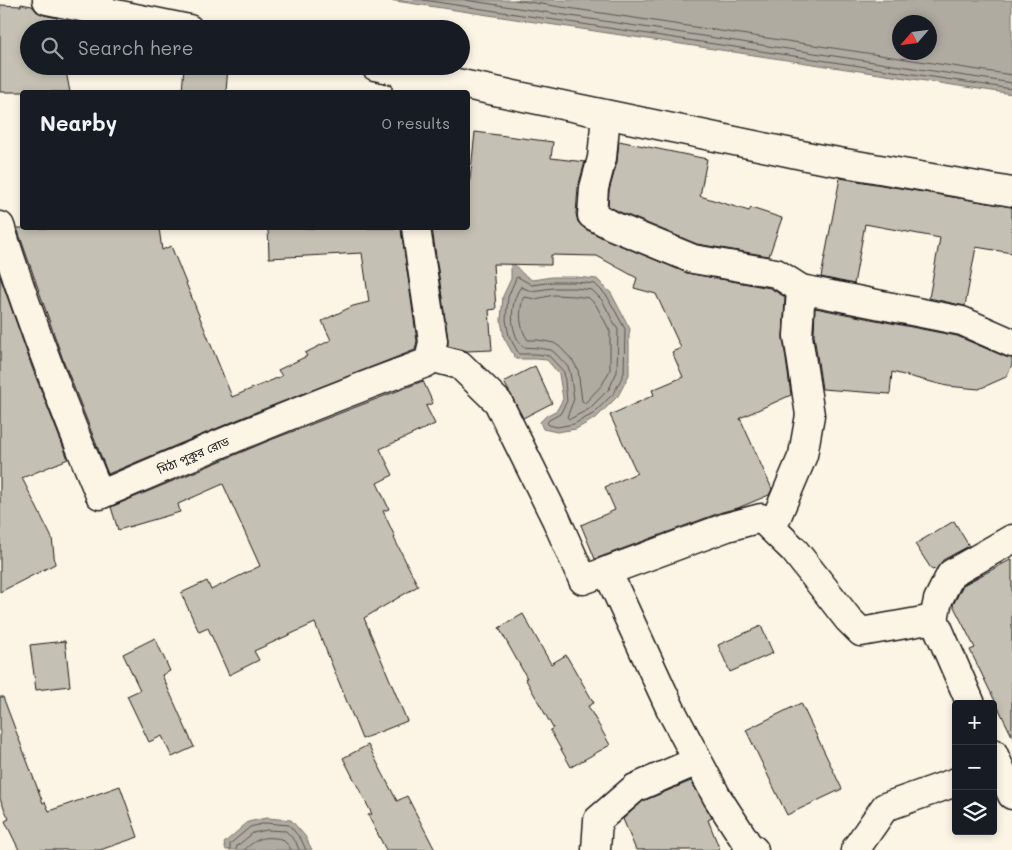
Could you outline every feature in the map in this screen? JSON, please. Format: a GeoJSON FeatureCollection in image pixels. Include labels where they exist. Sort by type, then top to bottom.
{"type":"FeatureCollection","features":[{"type":"Feature","properties":{"kind":"street"},"geometry":{"type":"LineString","coordinates":[[47,0],[145,20]]}},
{"type":"Feature","properties":{"kind":"street"},"geometry":{"type":"LineString","coordinates":[[392,75],[407,83],[451,90]]}},
{"type":"Feature","properties":{"kind":"street"},"geometry":{"type":"LineString","coordinates":[[470,93],[606,115],[816,158],[1012,192]]}},
{"type":"Feature","properties":{"kind":"street"},"geometry":{"type":"LineString","coordinates":[[606,115],[602,158],[594,188],[592,215],[613,226],[693,259],[776,273],[801,290],[962,321],[1012,343]]}},
{"type":"Feature","properties":{"kind":"street","name":"মিঠা পুকুর রোড"},"geometry":{"type":"LineString","coordinates":[[0,226],[65,410],[100,495],[218,444],[426,362],[430,358]]}},
{"type":"Feature","properties":{"kind":"street"},"geometry":{"type":"LineString","coordinates":[[416,230],[433,341],[430,358],[460,365],[498,402],[556,519],[583,580],[726,527],[761,518],[794,550],[860,632],[934,619]]}},
{"type":"Feature","properties":{"kind":"street"},"geometry":{"type":"LineString","coordinates":[[772,528],[802,455],[810,415],[798,336],[801,290]]}},
{"type":"Feature","properties":{"kind":"street"},"geometry":{"type":"LineString","coordinates":[[969,700],[934,619],[938,600],[951,574],[1012,539]]}},
{"type":"Feature","properties":{"kind":"street"},"geometry":{"type":"LineString","coordinates":[[607,571],[671,710],[697,761],[716,797],[748,845],[754,850]]}},
{"type":"Feature","properties":{"kind":"street"},"geometry":{"type":"LineString","coordinates":[[596,850],[598,820],[635,788],[697,761]]}},
{"type":"Feature","properties":{"kind":"street"},"geometry":{"type":"LineString","coordinates":[[997,766],[1012,795]]}},
{"type":"Feature","properties":{"kind":"street"},"geometry":{"type":"LineString","coordinates":[[855,850],[885,807],[952,783]]}},
{"type":"Feature","properties":{"kind":"water"},"geometry":{"type":"Polygon","coordinates":[[[389,0],[1012,0],[1012,94],[389,0]]]}},
{"type":"Feature","properties":{"kind":"water"},"geometry":{"type":"Polygon","coordinates":[[[511,261],[523,274],[532,280],[552,277],[597,279],[611,293],[630,329],[629,375],[618,396],[596,418],[576,429],[557,432],[543,429],[540,422],[557,410],[563,399],[559,374],[547,360],[516,359],[504,338],[501,320],[503,296],[511,279],[511,261]]]}},
{"type":"Feature","properties":{"kind":"water"},"geometry":{"type":"Polygon","coordinates":[[[266,818],[291,820],[305,836],[312,850],[226,850],[224,843],[248,822],[266,818]]]}},
{"type":"Feature","properties":{"kind":"building"},"geometry":{"type":"Polygon","coordinates":[[[21,4],[32,6],[37,12],[57,18],[57,20],[20,20],[20,75],[67,75],[70,90],[0,92],[0,5],[21,6],[21,4]]]}},
{"type":"Feature","properties":{"kind":"building"},"geometry":{"type":"Polygon","coordinates":[[[183,75],[227,75],[226,90],[182,90],[183,75]]]}},
{"type":"Feature","properties":{"kind":"building"},"geometry":{"type":"Polygon","coordinates":[[[475,132],[553,142],[551,158],[585,162],[578,187],[576,214],[578,222],[585,229],[687,273],[770,288],[785,297],[783,338],[791,395],[740,418],[772,489],[769,495],[595,559],[581,525],[615,510],[605,487],[637,473],[610,415],[654,395],[652,390],[683,377],[672,352],[681,348],[656,294],[634,288],[637,278],[597,256],[551,255],[551,265],[493,264],[496,309],[489,310],[492,350],[467,351],[448,346],[432,230],[470,230],[470,179],[475,132]]]}},
{"type":"Feature","properties":{"kind":"building"},"geometry":{"type":"Polygon","coordinates":[[[619,141],[707,159],[700,196],[749,211],[751,208],[782,218],[769,256],[697,244],[608,206],[609,191],[617,162],[619,141]]]}},
{"type":"Feature","properties":{"kind":"building"},"geometry":{"type":"Polygon","coordinates":[[[840,178],[1012,207],[1012,253],[976,247],[965,306],[929,298],[940,238],[865,224],[854,284],[821,277],[840,178]]]}},
{"type":"Feature","properties":{"kind":"building"},"geometry":{"type":"Polygon","coordinates":[[[17,228],[20,228],[20,230],[159,230],[162,250],[171,246],[232,397],[282,376],[278,370],[307,356],[305,353],[331,340],[322,321],[353,306],[369,302],[362,253],[269,258],[268,230],[401,230],[417,341],[415,350],[256,412],[108,474],[62,357],[17,228]]]}},
{"type":"Feature","properties":{"kind":"building"},"geometry":{"type":"Polygon","coordinates":[[[0,276],[32,367],[68,459],[22,478],[52,538],[55,564],[0,592],[0,276]]]}},
{"type":"Feature","properties":{"kind":"building"},"geometry":{"type":"Polygon","coordinates":[[[815,308],[957,336],[1012,358],[1012,365],[1006,377],[979,389],[947,386],[892,372],[890,394],[822,389],[814,335],[815,308]]]}},
{"type":"Feature","properties":{"kind":"building"},"geometry":{"type":"Polygon","coordinates":[[[535,366],[552,403],[523,418],[504,382],[535,366]]]}},
{"type":"Feature","properties":{"kind":"building"},"geometry":{"type":"Polygon","coordinates":[[[423,381],[433,403],[426,406],[435,424],[380,449],[393,475],[377,483],[389,509],[383,511],[418,586],[364,618],[407,721],[362,739],[315,623],[254,651],[259,660],[229,675],[208,628],[199,632],[181,593],[207,581],[211,590],[260,566],[223,484],[178,504],[180,512],[118,530],[111,507],[268,441],[423,381]]]}},
{"type":"Feature","properties":{"kind":"building"},"geometry":{"type":"Polygon","coordinates":[[[954,521],[969,546],[943,560],[936,570],[932,570],[915,544],[954,521]]]}},
{"type":"Feature","properties":{"kind":"building"},"geometry":{"type":"Polygon","coordinates":[[[1012,559],[1012,736],[997,705],[997,700],[994,700],[970,650],[975,648],[953,605],[963,585],[1012,559]]]}},
{"type":"Feature","properties":{"kind":"building"},"geometry":{"type":"Polygon","coordinates":[[[523,614],[551,664],[566,655],[594,703],[588,706],[610,745],[571,767],[550,730],[553,728],[499,628],[523,614]]]}},
{"type":"Feature","properties":{"kind":"building"},"geometry":{"type":"Polygon","coordinates":[[[761,626],[773,653],[730,672],[718,645],[761,626]]]}},
{"type":"Feature","properties":{"kind":"building"},"geometry":{"type":"Polygon","coordinates":[[[155,638],[170,671],[162,675],[194,747],[172,757],[162,736],[149,742],[127,696],[140,690],[123,654],[155,638]]]}},
{"type":"Feature","properties":{"kind":"building"},"geometry":{"type":"Polygon","coordinates":[[[65,641],[70,686],[36,690],[30,645],[65,641]]]}},
{"type":"Feature","properties":{"kind":"building"},"geometry":{"type":"Polygon","coordinates":[[[0,697],[3,697],[43,803],[45,802],[49,811],[120,786],[138,837],[100,850],[19,850],[5,821],[9,819],[0,799],[0,697]]]}},
{"type":"Feature","properties":{"kind":"building"},"geometry":{"type":"Polygon","coordinates":[[[801,703],[842,789],[787,815],[746,730],[801,703]]]}},
{"type":"Feature","properties":{"kind":"building"},"geometry":{"type":"Polygon","coordinates":[[[368,745],[397,801],[407,796],[435,850],[386,850],[368,815],[372,814],[343,758],[368,745]]]}},
{"type":"Feature","properties":{"kind":"building"},"geometry":{"type":"Polygon","coordinates":[[[691,781],[712,818],[708,820],[720,850],[636,850],[623,819],[643,801],[691,781]]]}}]}
